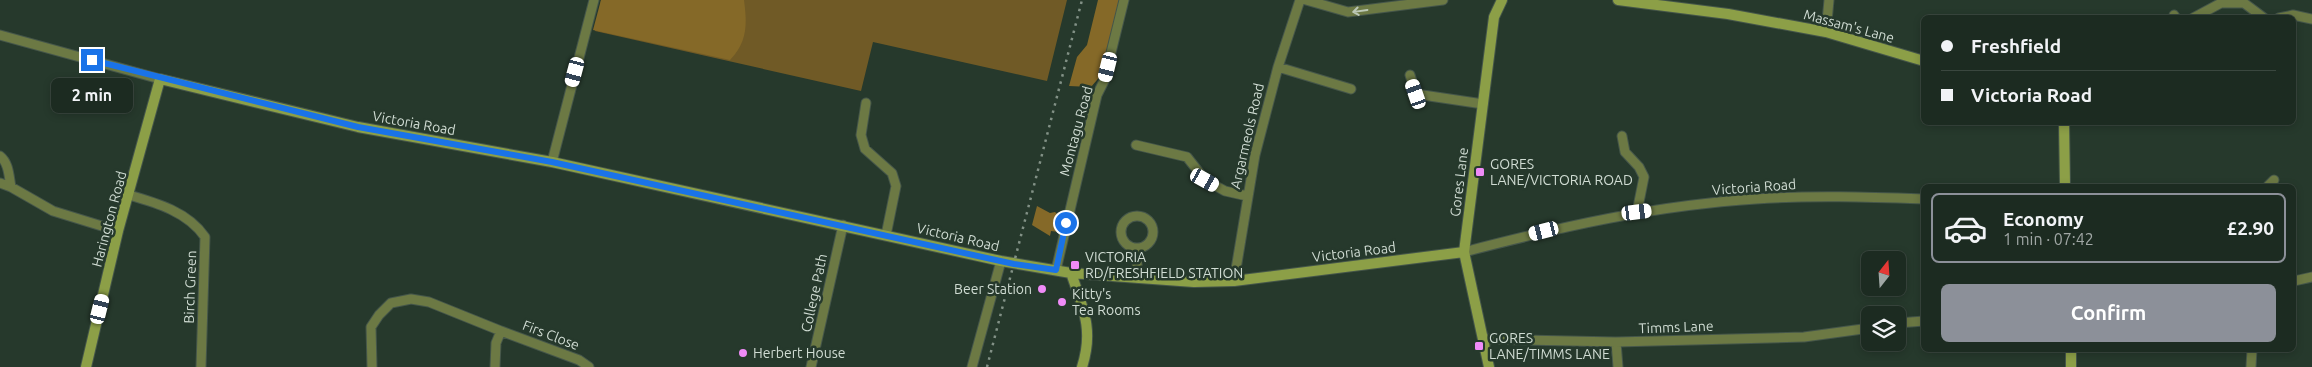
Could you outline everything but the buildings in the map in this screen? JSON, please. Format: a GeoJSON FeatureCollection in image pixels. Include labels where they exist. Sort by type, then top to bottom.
{"type":"FeatureCollection","features":[{"type":"Feature","properties":{"kind":"street"},"geometry":{"type":"LineString","coordinates":[[552,162],[594,0]]}},
{"type":"Feature","properties":{"kind":"street","name":"Montagu Road"},"geometry":{"type":"LineString","coordinates":[[1056,270],[1098,95],[1104,81],[1124,0]]}},
{"type":"Feature","properties":{"kind":"street","name":"Argarmeols Road"},"geometry":{"type":"LineString","coordinates":[[1234,281],[1255,155],[1278,68],[1300,0]]}},
{"type":"Feature","properties":{"kind":"street"},"geometry":{"type":"LineString","coordinates":[[1306,0],[1348,12],[1443,0]]}},
{"type":"Feature","properties":{"kind":"street","name":"Gores Lane"},"geometry":{"type":"LineString","coordinates":[[1489,367],[1464,252],[1494,17],[1502,0]]}},
{"type":"Feature","properties":{"kind":"street","name":"Massam's Lane"},"geometry":{"type":"LineString","coordinates":[[1618,0],[1728,14],[1826,32],[1921,60]]}},
{"type":"Feature","properties":{"kind":"street"},"geometry":{"type":"LineString","coordinates":[[1826,32],[1829,0]]}},
{"type":"Feature","properties":{"kind":"street"},"geometry":{"type":"LineString","coordinates":[[2199,15],[2221,3],[2244,3],[2260,15]]}},
{"type":"Feature","properties":{"kind":"street"},"geometry":{"type":"LineString","coordinates":[[2296,15],[2312,19]]}},
{"type":"Feature","properties":{"kind":"street","name":"Victoria Road"},"geometry":{"type":"LineString","coordinates":[[0,35],[160,79],[358,127],[552,162],[1001,261],[1071,273],[1194,282],[1234,281],[1464,252],[1544,231],[1637,212],[1757,198],[1865,197],[1921,199]]}},
{"type":"Feature","properties":{"kind":"street"},"geometry":{"type":"LineString","coordinates":[[1278,68],[1351,89]]}},
{"type":"Feature","properties":{"kind":"street"},"geometry":{"type":"LineString","coordinates":[[1410,75],[1416,94],[1483,104]]}},
{"type":"Feature","properties":{"kind":"street","name":"Harington Road"},"geometry":{"type":"LineString","coordinates":[[86,367],[118,231],[160,79]]}},
{"type":"Feature","properties":{"kind":"street"},"geometry":{"type":"LineString","coordinates":[[866,103],[861,135],[865,149],[892,173],[896,186],[886,235]]}},
{"type":"Feature","properties":{"kind":"street"},"geometry":{"type":"LineString","coordinates":[[2064,125],[2065,184]]}},
{"type":"Feature","properties":{"kind":"street"},"geometry":{"type":"LineString","coordinates":[[1622,136],[1625,152],[1639,167],[1644,177],[1637,212]]}},
{"type":"Feature","properties":{"kind":"street"},"geometry":{"type":"LineString","coordinates":[[1136,145],[1187,157],[1205,180],[1225,191],[1248,196]]}},
{"type":"Feature","properties":{"kind":"street"},"geometry":{"type":"LineString","coordinates":[[0,156],[4,159],[12,187]]}},
{"type":"Feature","properties":{"kind":"street"},"geometry":{"type":"LineString","coordinates":[[0,183],[12,187],[53,211],[118,231]]}},
{"type":"Feature","properties":{"kind":"street","name":"Birch Green"},"geometry":{"type":"LineString","coordinates":[[129,195],[151,201],[183,216],[197,226],[205,237],[201,367]]}},
{"type":"Feature","properties":{"kind":"street","name":"College Path"},"geometry":{"type":"LineString","coordinates":[[810,367],[843,225]]}},
{"type":"Feature","properties":{"kind":"street"},"geometry":{"type":"LineString","coordinates":[[1136,248],[1138,278]]}},
{"type":"Feature","properties":{"kind":"street"},"geometry":{"type":"LineString","coordinates":[[972,367],[1001,261]]}},
{"type":"Feature","properties":{"kind":"street"},"geometry":{"type":"LineString","coordinates":[[1071,273],[1084,309],[1089,337],[1082,367]]}},
{"type":"Feature","properties":{"kind":"street"},"geometry":{"type":"LineString","coordinates":[[2296,280],[2312,276]]}},
{"type":"Feature","properties":{"kind":"street","name":"Firs Close"},"geometry":{"type":"LineString","coordinates":[[372,367],[371,327],[379,315],[391,303],[411,299],[429,302],[579,360],[589,367]]}},
{"type":"Feature","properties":{"kind":"street"},"geometry":{"type":"LineString","coordinates":[[1906,322],[1921,321]]}},
{"type":"Feature","properties":{"kind":"street","name":"Timms Lane"},"geometry":{"type":"LineString","coordinates":[[1483,338],[1616,342],[1804,337],[1861,329]]}},
{"type":"Feature","properties":{"kind":"street"},"geometry":{"type":"LineString","coordinates":[[496,367],[496,343],[501,331]]}},
{"type":"Feature","properties":{"kind":"street"},"geometry":{"type":"LineString","coordinates":[[1616,342],[1618,367]]}},
{"type":"Feature","properties":{"kind":"street"},"geometry":{"type":"LineString","coordinates":[[2071,352],[2071,367]]}},
{"type":"Feature","properties":{"kind":"street"},"geometry":{"type":"LineString","coordinates":[[2251,367],[2252,352]]}},
{"type":"Feature","properties":{"kind":"shaded area"},"geometry":{"type":"Polygon","coordinates":[[[601,0],[1067,0],[1047,81],[873,42],[861,91],[595,31],[601,0]]]}},
{"type":"Feature","properties":{"kind":"shaded area"},"geometry":{"type":"Polygon","coordinates":[[[601,0],[744,0],[745,32],[740,46],[730,60],[593,30],[601,0]]]}},
{"type":"Feature","properties":{"kind":"shaded area"},"geometry":{"type":"Polygon","coordinates":[[[1098,0],[1124,0],[1108,67],[1091,87],[1069,86],[1077,57],[1087,45],[1098,0]]]}},
{"type":"Feature","properties":{"kind":"shaded area"},"geometry":{"type":"Polygon","coordinates":[[[1037,206],[1050,213],[1055,212],[1063,220],[1059,232],[1051,231],[1050,236],[1032,225],[1037,206]]]}},
{"type":"Feature","properties":{"kind":"railway"},"geometry":{"type":"LineString","coordinates":[[987,367],[1082,0]]}},
{"type":"Feature","properties":{"kind":"place","name":"GORES LANE/VICTORIA ROAD"},"geometry":{"type":"Point","coordinates":[1480,172]}},
{"type":"Feature","properties":{"kind":"place","name":"VICTORIA RD/FRESHFIELD STATION"},"geometry":{"type":"Point","coordinates":[1075,265]}},
{"type":"Feature","properties":{"kind":"place","name":"Beer Station"},"geometry":{"type":"Point","coordinates":[1042,289]}},
{"type":"Feature","properties":{"kind":"place","name":"Kitty's Tea Rooms"},"geometry":{"type":"Point","coordinates":[1062,302]}},
{"type":"Feature","properties":{"kind":"place","name":"GORES LANE/TIMMS LANE"},"geometry":{"type":"Point","coordinates":[1479,346]}},
{"type":"Feature","properties":{"kind":"place","name":"Herbert House"},"geometry":{"type":"Point","coordinates":[743,353]}},
{"type":"Feature","properties":{"kind":"route"},"geometry":{"type":"LineString","coordinates":[[92,60],[160,79],[358,127],[552,162],[1014,264],[1056,270],[1066,223]]}}]}
